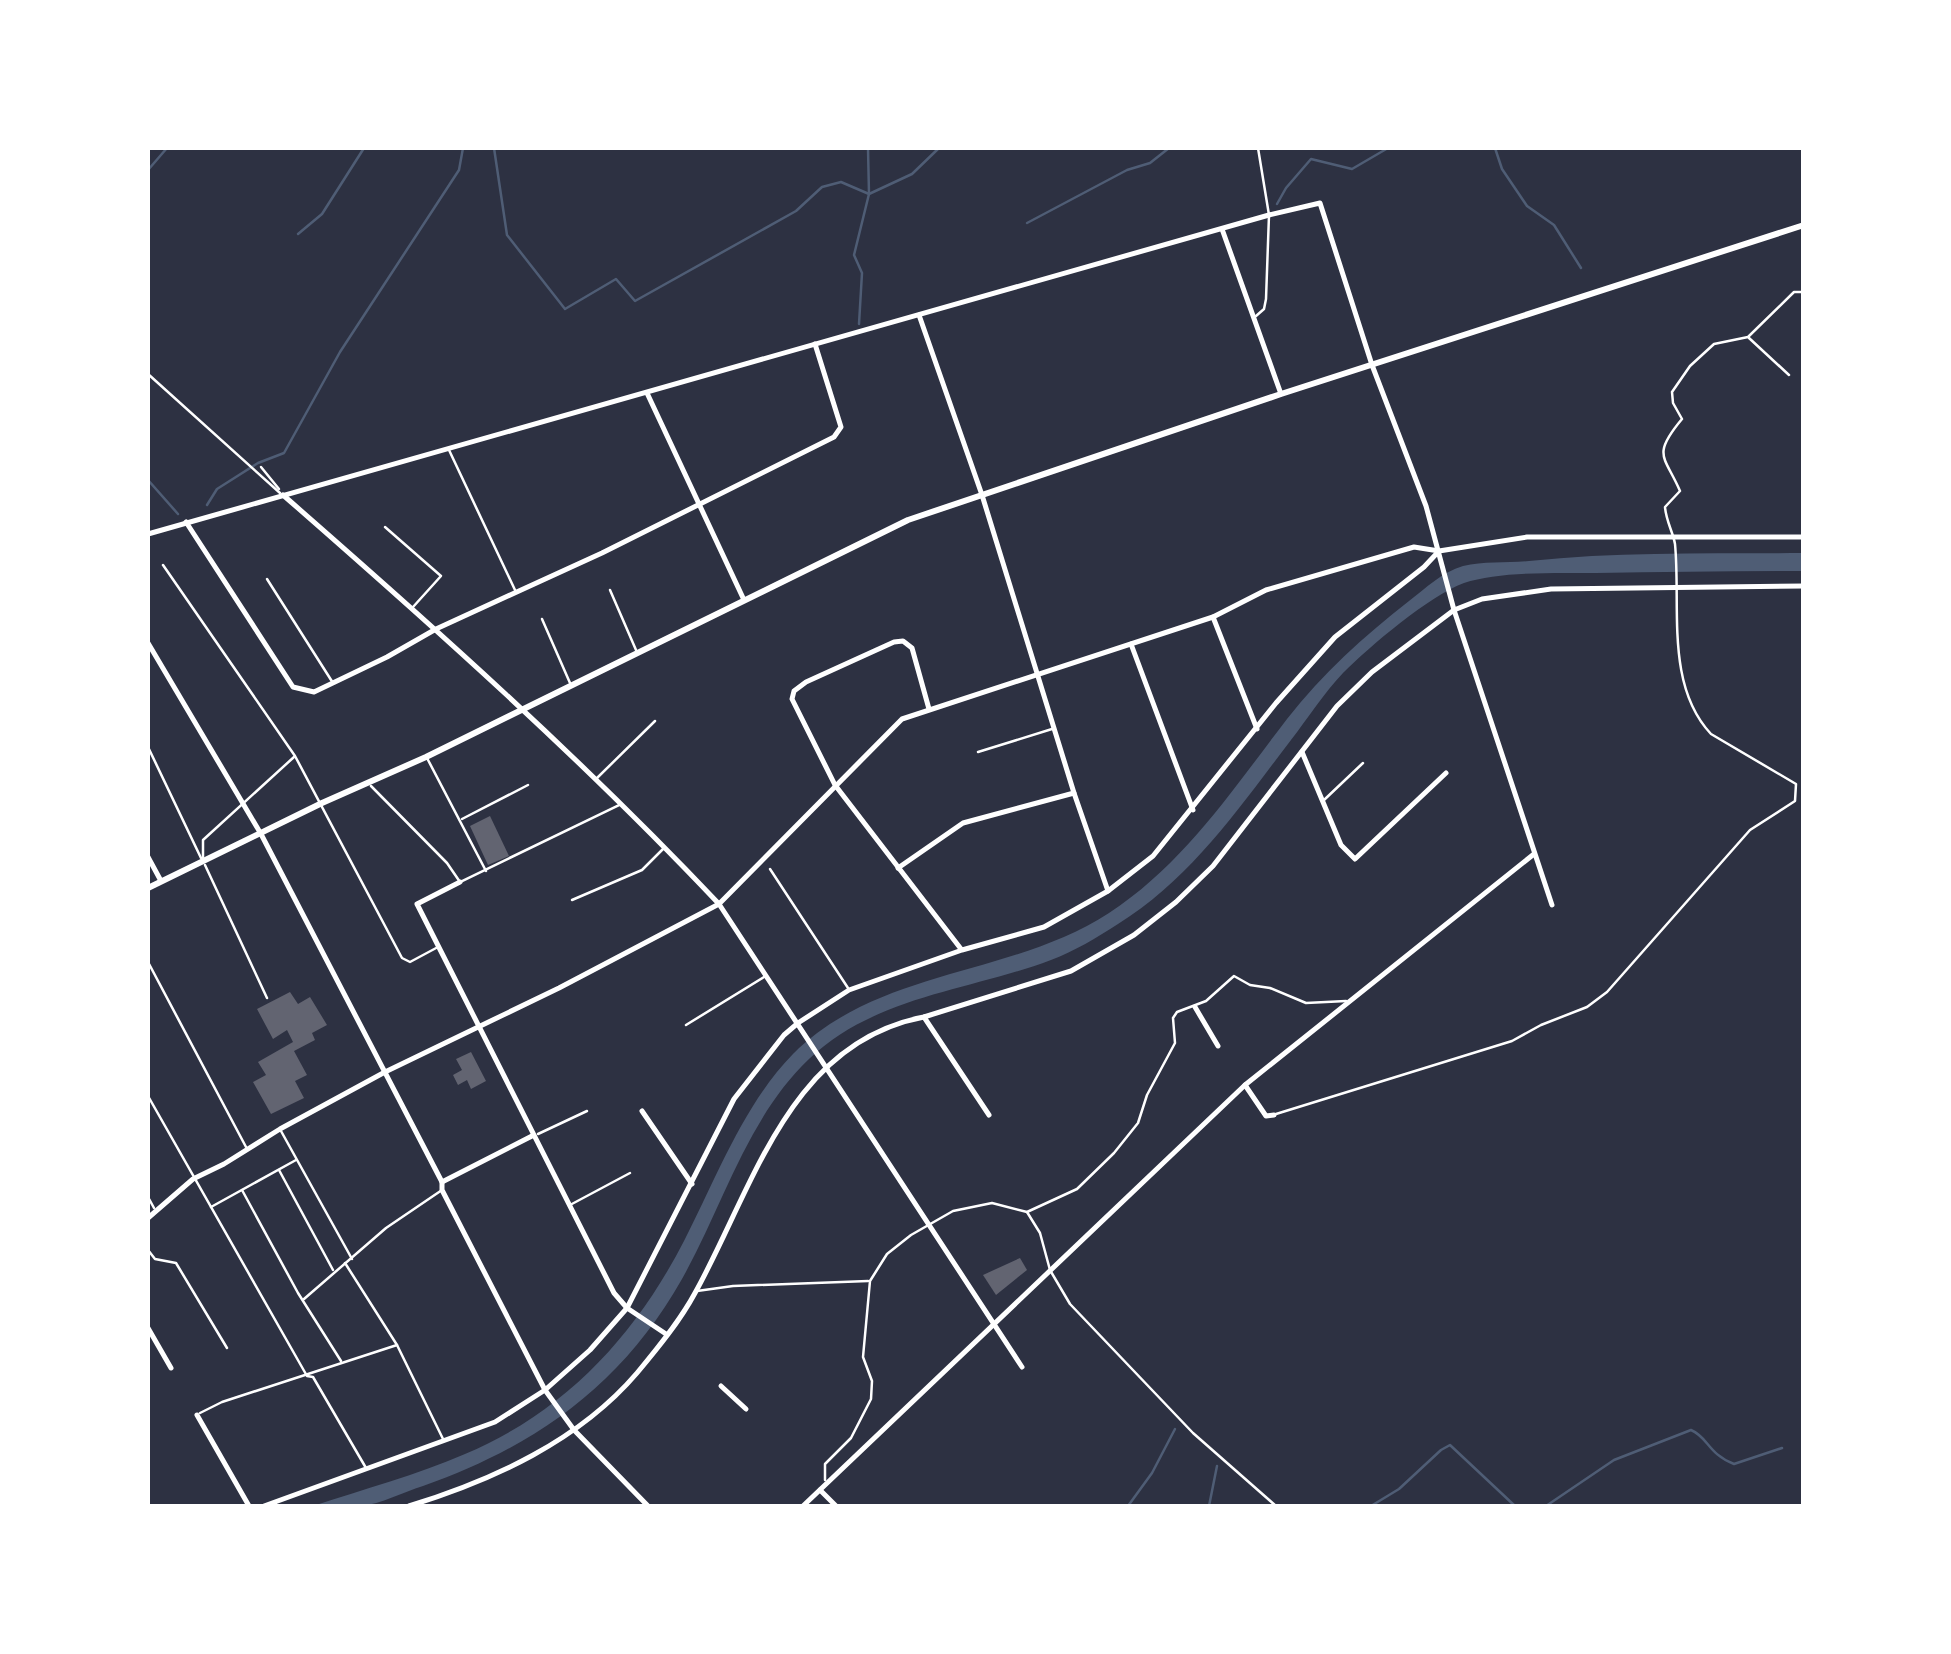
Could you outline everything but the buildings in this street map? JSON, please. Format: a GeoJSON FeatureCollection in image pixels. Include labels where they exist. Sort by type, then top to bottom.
{"type":"FeatureCollection","features":[{"type":"Feature","properties":{"kind":"main road"},"geometry":{"type":"LineString","coordinates":[[148,888],[426,757],[908,520],[1804,224]]}},
{"type":"Feature","properties":{"kind":"street"},"geometry":{"type":"LineString","coordinates":[[148,534],[281,493],[448,450],[918,314],[1320,204],[1372,364],[1426,506],[1454,610],[1552,906]]}},
{"type":"Feature","properties":{"kind":"street"},"geometry":{"type":"LineString","coordinates":[[1222,229],[1281,394]]}},
{"type":"Feature","properties":{"kind":"street"},"geometry":{"type":"LineString","coordinates":[[918,314],[982,495],[1108,891]]}},
{"type":"Feature","properties":{"kind":"street"},"geometry":{"type":"LineString","coordinates":[[186,522],[293,687],[314,692],[834,437],[841,427],[815,344]]}},
{"type":"Feature","properties":{"kind":"street"},"geometry":{"type":"LineString","coordinates":[[647,393],[744,600]]}},
{"type":"Feature","properties":{"kind":"street"},"geometry":{"type":"LineString","coordinates":[[281,493],[522,708],[666,847],[719,904],[1022,1367]]}},
{"type":"Feature","properties":{"kind":"street"},"geometry":{"type":"LineString","coordinates":[[148,1218],[192,1179],[385,1072],[719,904],[902,719],[1214,617],[1266,590],[1414,547],[1439,552],[1527,537],[1804,537]]}},
{"type":"Feature","properties":{"kind":"street"},"geometry":{"type":"LineString","coordinates":[[264,1506],[495,1422],[545,1390],[590,1350],[627,1308],[734,1099],[798,1023],[849,990],[962,950],[1044,927],[1108,891],[1145,864],[1335,637],[1439,552]]}},
{"type":"Feature","properties":{"kind":"street"},"geometry":{"type":"LineString","coordinates":[[409,1506],[509,1469],[574,1430],[634,1376],[696,1292],[762,1156],[794,1100],[825,1067],[864,1038],[899,1021],[924,1017],[1072,971],[1134,935],[1213,866],[1338,706],[1372,672],[1454,610],[1482,599],[1582,587],[1804,586]]}},
{"type":"Feature","properties":{"kind":"street"},"geometry":{"type":"LineString","coordinates":[[1214,617],[1257,728]]}},
{"type":"Feature","properties":{"kind":"street"},"geometry":{"type":"LineString","coordinates":[[929,708],[912,648],[903,641],[799,686],[792,699],[835,785],[962,950]]}},
{"type":"Feature","properties":{"kind":"street"},"geometry":{"type":"LineString","coordinates":[[148,643],[261,834],[545,1390],[574,1430],[648,1506]]}},
{"type":"Feature","properties":{"kind":"street"},"geometry":{"type":"LineString","coordinates":[[1131,644],[1193,810]]}},
{"type":"Feature","properties":{"kind":"street"},"geometry":{"type":"LineString","coordinates":[[1302,752],[1341,845],[1355,859],[1446,773]]}},
{"type":"Feature","properties":{"kind":"street"},"geometry":{"type":"LineString","coordinates":[[898,868],[963,823],[1074,793]]}},
{"type":"Feature","properties":{"kind":"street"},"geometry":{"type":"LineString","coordinates":[[803,1506],[1245,1084],[1534,854]]}},
{"type":"Feature","properties":{"kind":"street"},"geometry":{"type":"LineString","coordinates":[[148,857],[162,882]]}},
{"type":"Feature","properties":{"kind":"street"},"geometry":{"type":"LineString","coordinates":[[460,882],[417,904],[614,1293],[627,1308],[667,1334]]}},
{"type":"Feature","properties":{"kind":"street"},"geometry":{"type":"LineString","coordinates":[[1195,1008],[1218,1046]]}},
{"type":"Feature","properties":{"kind":"street"},"geometry":{"type":"LineString","coordinates":[[924,1017],[989,1115]]}},
{"type":"Feature","properties":{"kind":"street"},"geometry":{"type":"LineString","coordinates":[[1245,1084],[1266,1116],[1274,1115]]}},
{"type":"Feature","properties":{"kind":"street"},"geometry":{"type":"LineString","coordinates":[[642,1110],[692,1184]]}},
{"type":"Feature","properties":{"kind":"street"},"geometry":{"type":"LineString","coordinates":[[442,1182],[532,1136]]}},
{"type":"Feature","properties":{"kind":"street"},"geometry":{"type":"LineString","coordinates":[[148,1328],[171,1368]]}},
{"type":"Feature","properties":{"kind":"street"},"geometry":{"type":"LineString","coordinates":[[721,1386],[746,1410]]}},
{"type":"Feature","properties":{"kind":"street"},"geometry":{"type":"LineString","coordinates":[[197,1415],[249,1506]]}},
{"type":"Feature","properties":{"kind":"street"},"geometry":{"type":"LineString","coordinates":[[823,1487],[836,1506]]}},
{"type":"Feature","properties":{"kind":"lane"},"geometry":{"type":"LineString","coordinates":[[1254,318],[1264,309],[1266,299],[1269,215],[1258,148]]}},
{"type":"Feature","properties":{"kind":"lane"},"geometry":{"type":"LineString","coordinates":[[1274,1115],[1512,1041],[1552,1020],[1588,1008],[1650,946],[1750,830],[1794,801],[1796,784],[1710,734],[1694,712],[1676,637],[1679,604],[1674,538],[1668,529],[1666,507],[1680,491],[1663,454],[1682,419],[1672,392],[1690,366],[1714,344],[1748,337],[1794,292],[1804,292]]}},
{"type":"Feature","properties":{"kind":"lane"},"geometry":{"type":"LineString","coordinates":[[1748,337],[1790,375]]}},
{"type":"Feature","properties":{"kind":"lane"},"geometry":{"type":"LineString","coordinates":[[148,374],[281,493]]}},
{"type":"Feature","properties":{"kind":"lane"},"geometry":{"type":"LineString","coordinates":[[448,450],[516,591]]}},
{"type":"Feature","properties":{"kind":"lane"},"geometry":{"type":"LineString","coordinates":[[261,467],[281,493]]}},
{"type":"Feature","properties":{"kind":"lane"},"geometry":{"type":"LineString","coordinates":[[386,526],[441,576],[412,608]]}},
{"type":"Feature","properties":{"kind":"lane"},"geometry":{"type":"LineString","coordinates":[[163,565],[295,756],[402,958],[410,962],[438,948]]}},
{"type":"Feature","properties":{"kind":"lane"},"geometry":{"type":"LineString","coordinates":[[267,579],[333,682]]}},
{"type":"Feature","properties":{"kind":"lane"},"geometry":{"type":"LineString","coordinates":[[610,590],[637,651]]}},
{"type":"Feature","properties":{"kind":"lane"},"geometry":{"type":"LineString","coordinates":[[542,620],[571,684]]}},
{"type":"Feature","properties":{"kind":"lane"},"geometry":{"type":"LineString","coordinates":[[595,780],[655,722]]}},
{"type":"Feature","properties":{"kind":"lane"},"geometry":{"type":"LineString","coordinates":[[978,752],[1054,729]]}},
{"type":"Feature","properties":{"kind":"lane"},"geometry":{"type":"LineString","coordinates":[[148,747],[267,998]]}},
{"type":"Feature","properties":{"kind":"lane"},"geometry":{"type":"LineString","coordinates":[[202,860],[204,840],[295,756]]}},
{"type":"Feature","properties":{"kind":"lane"},"geometry":{"type":"LineString","coordinates":[[426,757],[486,871]]}},
{"type":"Feature","properties":{"kind":"lane"},"geometry":{"type":"LineString","coordinates":[[1322,802],[1363,764]]}},
{"type":"Feature","properties":{"kind":"lane"},"geometry":{"type":"LineString","coordinates":[[370,784],[460,882],[620,805]]}},
{"type":"Feature","properties":{"kind":"lane"},"geometry":{"type":"LineString","coordinates":[[461,819],[528,786]]}},
{"type":"Feature","properties":{"kind":"lane"},"geometry":{"type":"LineString","coordinates":[[572,900],[642,870],[666,847]]}},
{"type":"Feature","properties":{"kind":"lane"},"geometry":{"type":"LineString","coordinates":[[770,869],[849,990]]}},
{"type":"Feature","properties":{"kind":"lane"},"geometry":{"type":"LineString","coordinates":[[148,962],[247,1148]]}},
{"type":"Feature","properties":{"kind":"lane"},"geometry":{"type":"LineString","coordinates":[[686,1025],[766,976]]}},
{"type":"Feature","properties":{"kind":"lane"},"geometry":{"type":"LineString","coordinates":[[1027,1212],[1077,1189],[1114,1154],[1138,1123],[1175,1043],[1173,1018],[1177,1012],[1195,1008],[1234,976],[1306,1003],[1352,1000]]}},
{"type":"Feature","properties":{"kind":"lane"},"geometry":{"type":"LineString","coordinates":[[148,1096],[307,1376]]}},
{"type":"Feature","properties":{"kind":"lane"},"geometry":{"type":"LineString","coordinates":[[148,1109],[153,1106]]}},
{"type":"Feature","properties":{"kind":"lane"},"geometry":{"type":"LineString","coordinates":[[532,1136],[586,1111]]}},
{"type":"Feature","properties":{"kind":"lane"},"geometry":{"type":"LineString","coordinates":[[280,1130],[352,1259]]}},
{"type":"Feature","properties":{"kind":"lane"},"geometry":{"type":"LineString","coordinates":[[209,1208],[297,1160]]}},
{"type":"Feature","properties":{"kind":"lane"},"geometry":{"type":"LineString","coordinates":[[279,1170],[334,1272]]}},
{"type":"Feature","properties":{"kind":"lane"},"geometry":{"type":"LineString","coordinates":[[568,1206],[630,1174]]}},
{"type":"Feature","properties":{"kind":"lane"},"geometry":{"type":"LineString","coordinates":[[242,1190],[340,1361]]}},
{"type":"Feature","properties":{"kind":"lane"},"geometry":{"type":"LineString","coordinates":[[303,1300],[386,1228],[442,1190]]}},
{"type":"Feature","properties":{"kind":"lane"},"geometry":{"type":"LineString","coordinates":[[148,1196],[156,1210]]}},
{"type":"Feature","properties":{"kind":"lane"},"geometry":{"type":"LineString","coordinates":[[823,1487],[825,1464],[851,1438],[872,1398],[872,1382],[863,1358],[870,1282],[888,1254],[953,1211],[980,1203],[1004,1204],[1027,1212],[1040,1233],[1050,1270],[1070,1304],[1192,1433],[1276,1506]]}},
{"type":"Feature","properties":{"kind":"lane"},"geometry":{"type":"LineString","coordinates":[[148,1250],[155,1259],[176,1263],[227,1348]]}},
{"type":"Feature","properties":{"kind":"lane"},"geometry":{"type":"LineString","coordinates":[[345,1263],[396,1345],[445,1442]]}},
{"type":"Feature","properties":{"kind":"lane"},"geometry":{"type":"LineString","coordinates":[[696,1292],[734,1286],[870,1282]]}},
{"type":"Feature","properties":{"kind":"lane"},"geometry":{"type":"LineString","coordinates":[[197,1415],[222,1402],[396,1345]]}},
{"type":"Feature","properties":{"kind":"lane"},"geometry":{"type":"LineString","coordinates":[[307,1376],[313,1377],[367,1471]]}},
{"type":"Feature","properties":{"kind":"water"},"geometry":{"type":"Polygon","coordinates":[[[1803,553],[1803,571],[1511,575],[1464,583],[1434,599],[1343,673],[1212,841],[1144,906],[1060,956],[924,997],[863,1021],[809,1059],[787,1082],[752,1135],[697,1251],[658,1317],[603,1381],[572,1407],[503,1452],[423,1486],[369,1505],[313,1506],[465,1454],[501,1437],[565,1393],[620,1339],[665,1276],[745,1119],[793,1054],[827,1026],[865,1005],[905,988],[1030,950],[1109,913],[1184,849],[1329,671],[1441,576],[1471,564],[1563,558],[1803,553]]]}},
{"type":"Feature","properties":{"kind":"waterway"},"geometry":{"type":"LineString","coordinates":[[148,170],[167,148]]}},
{"type":"Feature","properties":{"kind":"waterway"},"geometry":{"type":"LineString","coordinates":[[298,234],[322,214],[364,148]]}},
{"type":"Feature","properties":{"kind":"waterway"},"geometry":{"type":"LineString","coordinates":[[207,505],[217,489],[258,463],[284,453],[340,352],[459,170],[463,148]]}},
{"type":"Feature","properties":{"kind":"waterway"},"geometry":{"type":"LineString","coordinates":[[494,148],[507,235],[565,309],[616,279],[635,301],[796,211],[822,187],[841,182],[869,194],[912,174],[939,148]]}},
{"type":"Feature","properties":{"kind":"waterway"},"geometry":{"type":"LineString","coordinates":[[859,324],[862,273],[854,255],[869,194],[868,148]]}},
{"type":"Feature","properties":{"kind":"waterway"},"geometry":{"type":"LineString","coordinates":[[1027,223],[1127,170],[1150,163],[1169,148]]}},
{"type":"Feature","properties":{"kind":"waterway"},"geometry":{"type":"LineString","coordinates":[[1277,204],[1311,159],[1352,169],[1388,148]]}},
{"type":"Feature","properties":{"kind":"waterway"},"geometry":{"type":"LineString","coordinates":[[1495,148],[1502,169],[1527,206],[1554,225],[1581,268]]}},
{"type":"Feature","properties":{"kind":"waterway"},"geometry":{"type":"LineString","coordinates":[[148,480],[178,514]]}},
{"type":"Feature","properties":{"kind":"waterway"},"geometry":{"type":"LineString","coordinates":[[1128,1506],[1152,1473],[1175,1429]]}},
{"type":"Feature","properties":{"kind":"waterway"},"geometry":{"type":"LineString","coordinates":[[1546,1506],[1614,1460],[1691,1430],[1734,1464],[1782,1448]]}},
{"type":"Feature","properties":{"kind":"waterway"},"geometry":{"type":"LineString","coordinates":[[1371,1506],[1399,1489],[1450,1445],[1515,1506]]}},
{"type":"Feature","properties":{"kind":"waterway"},"geometry":{"type":"LineString","coordinates":[[1209,1506],[1217,1466]]}}]}
